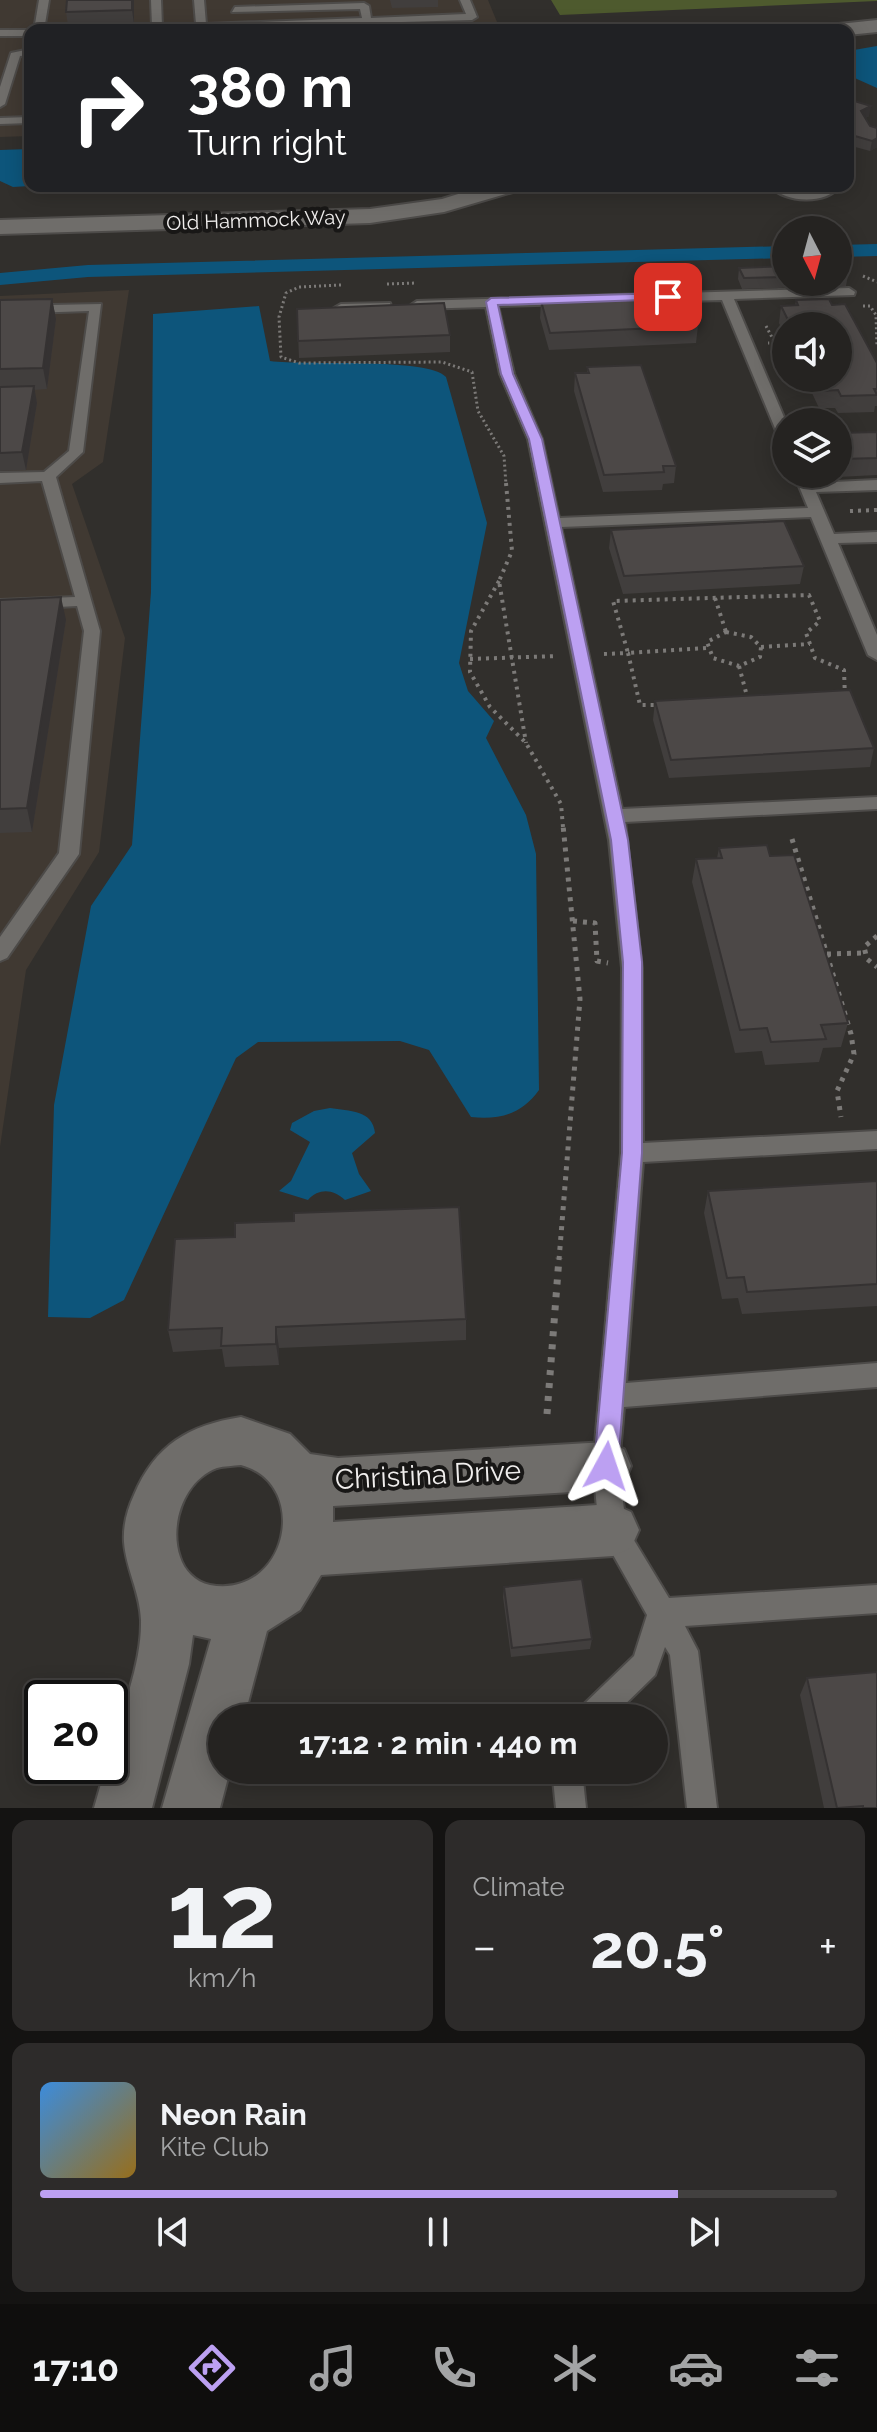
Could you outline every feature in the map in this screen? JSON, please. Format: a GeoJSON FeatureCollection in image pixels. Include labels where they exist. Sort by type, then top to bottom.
{"type":"FeatureCollection","features":[{"type":"Feature","properties":{"kind":"street"},"geometry":{"type":"LineString","coordinates":[[854,29],[877,27]]}},
{"type":"Feature","properties":{"kind":"street"},"geometry":{"type":"LineString","coordinates":[[854,30],[877,27]]}},
{"type":"Feature","properties":{"kind":"street","name":"Old Hammock Way"},"geometry":{"type":"LineString","coordinates":[[0,212],[358,201],[419,192]]}},
{"type":"Feature","properties":{"kind":"street","name":"Old Hammock Way"},"geometry":{"type":"LineString","coordinates":[[0,227],[370,216],[444,205],[488,192]]}},
{"type":"Feature","properties":{"kind":"street"},"geometry":{"type":"LineString","coordinates":[[123,1808],[162,1664],[168,1621],[162,1581],[150,1543],[155,1503],[175,1470],[206,1447],[241,1441],[274,1452],[299,1477],[311,1512],[307,1550],[294,1578],[272,1601],[245,1614],[213,1616],[183,1604],[162,1581]]}},
{"type":"Feature","properties":{"kind":"street","name":"Christina Drive"},"geometry":{"type":"LineString","coordinates":[[299,1477],[338,1482],[606,1466]]}},
{"type":"Feature","properties":{"kind":"street"},"geometry":{"type":"LineString","coordinates":[[307,1550],[613,1530]]}},
{"type":"Feature","properties":{"kind":"street"},"geometry":{"type":"LineString","coordinates":[[191,1808],[245,1614]]}},
{"type":"Feature","properties":{"kind":"lane"},"geometry":{"type":"LineString","coordinates":[[40,24],[44,0]]}},
{"type":"Feature","properties":{"kind":"lane"},"geometry":{"type":"LineString","coordinates":[[156,0],[157,24]]}},
{"type":"Feature","properties":{"kind":"lane"},"geometry":{"type":"LineString","coordinates":[[199,0],[201,24]]}},
{"type":"Feature","properties":{"kind":"lane"},"geometry":{"type":"LineString","coordinates":[[311,24],[472,17],[465,0]]}},
{"type":"Feature","properties":{"kind":"lane"},"geometry":{"type":"LineString","coordinates":[[235,5],[364,6],[367,21]]}},
{"type":"Feature","properties":{"kind":"lane"},"geometry":{"type":"LineString","coordinates":[[0,33],[24,33]]}},
{"type":"Feature","properties":{"kind":"lane"},"geometry":{"type":"LineString","coordinates":[[0,104],[16,53],[24,52]]}},
{"type":"Feature","properties":{"kind":"lane"},"geometry":{"type":"LineString","coordinates":[[0,121],[24,120]]}},
{"type":"Feature","properties":{"kind":"lane"},"geometry":{"type":"LineString","coordinates":[[782,192],[799,195],[824,192]]}},
{"type":"Feature","properties":{"kind":"lane"},"geometry":{"type":"LineString","coordinates":[[341,308],[772,294]]}},
{"type":"Feature","properties":{"kind":"lane"},"geometry":{"type":"LineString","coordinates":[[726,295],[773,408]]}},
{"type":"Feature","properties":{"kind":"lane"},"geometry":{"type":"LineString","coordinates":[[491,302],[507,374],[535,439],[615,816],[632,962],[632,1153],[606,1466],[613,1530],[684,1651],[702,1808]]}},
{"type":"Feature","properties":{"kind":"lane"},"geometry":{"type":"LineString","coordinates":[[0,310],[96,307],[76,452],[48,476],[0,478]]}},
{"type":"Feature","properties":{"kind":"lane"},"geometry":{"type":"LineString","coordinates":[[0,953],[69,854],[92,631],[48,476]]}},
{"type":"Feature","properties":{"kind":"lane"},"geometry":{"type":"LineString","coordinates":[[852,484],[877,485]]}},
{"type":"Feature","properties":{"kind":"lane"},"geometry":{"type":"LineString","coordinates":[[807,488],[877,655]]}},
{"type":"Feature","properties":{"kind":"lane"},"geometry":{"type":"LineString","coordinates":[[553,523],[817,512]]}},
{"type":"Feature","properties":{"kind":"lane"},"geometry":{"type":"LineString","coordinates":[[828,539],[877,537]]}},
{"type":"Feature","properties":{"kind":"lane"},"geometry":{"type":"LineString","coordinates":[[0,605],[84,601]]}},
{"type":"Feature","properties":{"kind":"lane"},"geometry":{"type":"LineString","coordinates":[[615,816],[877,803]]}},
{"type":"Feature","properties":{"kind":"lane"},"geometry":{"type":"LineString","coordinates":[[632,1153],[877,1140]]}},
{"type":"Feature","properties":{"kind":"lane"},"geometry":{"type":"LineString","coordinates":[[612,1396],[877,1375]]}},
{"type":"Feature","properties":{"kind":"lane"},"geometry":{"type":"LineString","coordinates":[[662,1613],[877,1599]]}},
{"type":"Feature","properties":{"kind":"lane"},"geometry":{"type":"LineString","coordinates":[[605,1704],[645,1665],[662,1613]]}},
{"type":"Feature","properties":{"kind":"lane"},"geometry":{"type":"LineString","coordinates":[[568,1784],[571,1808]]}},
{"type":"Feature","properties":{"kind":"path"},"geometry":{"type":"LineString","coordinates":[[378,284],[425,283]]}},
{"type":"Feature","properties":{"kind":"path"},"geometry":{"type":"LineString","coordinates":[[346,285],[299,287],[286,293],[279,317],[281,357],[299,363],[442,362],[472,372],[478,411],[504,456],[512,551],[471,631],[470,672],[490,707],[526,743],[561,804],[580,999],[547,1414]]}},
{"type":"Feature","properties":{"kind":"path"},"geometry":{"type":"LineString","coordinates":[[855,306],[870,306],[876,315],[877,347]]}},
{"type":"Feature","properties":{"kind":"path"},"geometry":{"type":"LineString","coordinates":[[763,343],[775,343],[764,321]]}},
{"type":"Feature","properties":{"kind":"path"},"geometry":{"type":"LineString","coordinates":[[850,511],[877,510]]}},
{"type":"Feature","properties":{"kind":"path"},"geometry":{"type":"LineString","coordinates":[[499,581],[526,743]]}},
{"type":"Feature","properties":{"kind":"path"},"geometry":{"type":"LineString","coordinates":[[671,704],[640,705],[613,601],[809,595],[820,621],[806,633],[815,658],[844,670],[845,698],[831,698]]}},
{"type":"Feature","properties":{"kind":"path"},"geometry":{"type":"LineString","coordinates":[[715,598],[726,632]]}},
{"type":"Feature","properties":{"kind":"path"},"geometry":{"type":"LineString","coordinates":[[706,648],[711,637],[726,632],[751,637],[761,647],[810,644]]}},
{"type":"Feature","properties":{"kind":"path"},"geometry":{"type":"LineString","coordinates":[[603,655],[706,648],[720,662],[739,666],[760,657],[761,647]]}},
{"type":"Feature","properties":{"kind":"path"},"geometry":{"type":"LineString","coordinates":[[470,659],[563,656]]}},
{"type":"Feature","properties":{"kind":"path"},"geometry":{"type":"LineString","coordinates":[[739,666],[749,701]]}},
{"type":"Feature","properties":{"kind":"path"},"geometry":{"type":"LineString","coordinates":[[733,702],[762,701]]}},
{"type":"Feature","properties":{"kind":"path"},"geometry":{"type":"LineString","coordinates":[[792,839],[854,1054],[837,1091],[841,1122]]}},
{"type":"Feature","properties":{"kind":"path"},"geometry":{"type":"LineString","coordinates":[[573,921],[595,923],[597,961],[610,963]]}},
{"type":"Feature","properties":{"kind":"path"},"geometry":{"type":"LineString","coordinates":[[864,953],[867,942],[877,936]]}},
{"type":"Feature","properties":{"kind":"path"},"geometry":{"type":"LineString","coordinates":[[827,954],[864,953],[877,967]]}},
{"type":"Feature","properties":{"kind":"shaded area"},"geometry":{"type":"Polygon","coordinates":[[[0,0],[488,0],[497,22],[24,24],[24,136],[0,137],[0,0]]]}},
{"type":"Feature","properties":{"kind":"shaded area"},"geometry":{"type":"Polygon","coordinates":[[[129,290],[103,462],[72,484],[125,638],[99,852],[26,970],[0,1147],[0,296],[129,290]]]}},
{"type":"Feature","properties":{"kind":"green space"},"geometry":{"type":"Polygon","coordinates":[[[551,0],[877,0],[877,1],[560,15],[551,0]]]}},
{"type":"Feature","properties":{"kind":"water"},"geometry":{"type":"Polygon","coordinates":[[[877,46],[877,88],[854,78],[854,50],[877,46]]]}},
{"type":"Feature","properties":{"kind":"water"},"geometry":{"type":"Polygon","coordinates":[[[24,149],[24,186],[13,187],[0,181],[0,150],[24,149]]]}},
{"type":"Feature","properties":{"kind":"water"},"geometry":{"type":"Polygon","coordinates":[[[259,306],[270,361],[392,364],[435,371],[446,377],[487,523],[459,663],[468,691],[494,721],[486,738],[526,815],[536,854],[539,1090],[525,1105],[510,1114],[471,1117],[429,1050],[400,1041],[258,1042],[236,1058],[124,1300],[90,1318],[48,1317],[54,1105],[91,906],[132,845],[151,592],[153,314],[259,306]]]}},
{"type":"Feature","properties":{"kind":"water"},"geometry":{"type":"Polygon","coordinates":[[[330,1108],[359,1113],[373,1125],[375,1133],[352,1153],[359,1174],[371,1191],[345,1200],[331,1192],[321,1192],[308,1200],[279,1191],[291,1181],[310,1142],[290,1130],[292,1123],[314,1111],[330,1108]]]}},
{"type":"Feature","properties":{"kind":"building"},"geometry":{"type":"Polygon","coordinates":[[[67,0],[132,0],[132,10],[66,12],[67,0]]]}},
{"type":"Feature","properties":{"kind":"building"},"geometry":{"type":"Polygon","coordinates":[[[854,101],[871,106],[861,111],[870,126],[877,128],[877,138],[872,141],[854,136],[854,101]]]}},
{"type":"Feature","properties":{"kind":"building"},"geometry":{"type":"Polygon","coordinates":[[[772,267],[772,277],[744,278],[739,268],[772,267]]]}},
{"type":"Feature","properties":{"kind":"building"},"geometry":{"type":"Polygon","coordinates":[[[686,295],[698,326],[550,333],[541,301],[686,295]]]}},
{"type":"Feature","properties":{"kind":"building"},"geometry":{"type":"Polygon","coordinates":[[[52,299],[43,368],[0,369],[0,300],[52,299]]]}},
{"type":"Feature","properties":{"kind":"building"},"geometry":{"type":"Polygon","coordinates":[[[829,299],[832,305],[845,304],[849,312],[784,312],[781,306],[798,305],[796,300],[829,299]]]}},
{"type":"Feature","properties":{"kind":"building"},"geometry":{"type":"Polygon","coordinates":[[[444,303],[450,335],[298,341],[297,309],[444,303]]]}},
{"type":"Feature","properties":{"kind":"building"},"geometry":{"type":"Polygon","coordinates":[[[852,317],[877,363],[877,389],[874,389],[877,395],[841,396],[839,392],[852,392],[852,317]]]}},
{"type":"Feature","properties":{"kind":"building"},"geometry":{"type":"Polygon","coordinates":[[[641,365],[676,466],[663,466],[664,472],[604,475],[575,373],[589,373],[587,367],[641,365]]]}},
{"type":"Feature","properties":{"kind":"building"},"geometry":{"type":"Polygon","coordinates":[[[34,386],[22,452],[0,453],[0,387],[34,386]]]}},
{"type":"Feature","properties":{"kind":"building"},"geometry":{"type":"Polygon","coordinates":[[[877,432],[877,458],[852,459],[852,433],[877,432]]]}},
{"type":"Feature","properties":{"kind":"building"},"geometry":{"type":"Polygon","coordinates":[[[784,521],[804,566],[624,576],[611,530],[784,521]]]}},
{"type":"Feature","properties":{"kind":"building"},"geometry":{"type":"Polygon","coordinates":[[[61,597],[27,808],[0,809],[0,600],[61,597]]]}},
{"type":"Feature","properties":{"kind":"building"},"geometry":{"type":"Polygon","coordinates":[[[850,690],[874,748],[671,760],[655,701],[850,690]]]}},
{"type":"Feature","properties":{"kind":"building"},"geometry":{"type":"Polygon","coordinates":[[[767,845],[770,856],[794,855],[848,1023],[821,1025],[826,1039],[771,1042],[767,1028],[740,1030],[696,859],[722,858],[719,848],[767,845]]]}},
{"type":"Feature","properties":{"kind":"building"},"geometry":{"type":"Polygon","coordinates":[[[877,1181],[877,1284],[747,1292],[744,1277],[727,1278],[708,1191],[877,1181]]]}},
{"type":"Feature","properties":{"kind":"building"},"geometry":{"type":"Polygon","coordinates":[[[459,1207],[466,1319],[276,1327],[276,1344],[221,1346],[222,1328],[168,1330],[175,1239],[235,1237],[235,1223],[294,1221],[294,1213],[459,1207]]]}},
{"type":"Feature","properties":{"kind":"building"},"geometry":{"type":"Polygon","coordinates":[[[582,1579],[592,1639],[512,1648],[504,1587],[582,1579]]]}},
{"type":"Feature","properties":{"kind":"building"},"geometry":{"type":"Polygon","coordinates":[[[877,1672],[877,1808],[837,1808],[807,1678],[877,1672]]]}},
{"type":"Feature","properties":{"kind":"waterway"},"geometry":{"type":"LineString","coordinates":[[852,251],[877,250]]}},
{"type":"Feature","properties":{"kind":"waterway"},"geometry":{"type":"LineString","coordinates":[[0,279],[88,271],[772,252]]}},
{"type":"Feature","properties":{"kind":"route"},"geometry":{"type":"LineString","coordinates":[[606,1466],[632,1153],[632,962],[619,840],[535,439],[507,374],[491,302],[668,297]]}}]}
